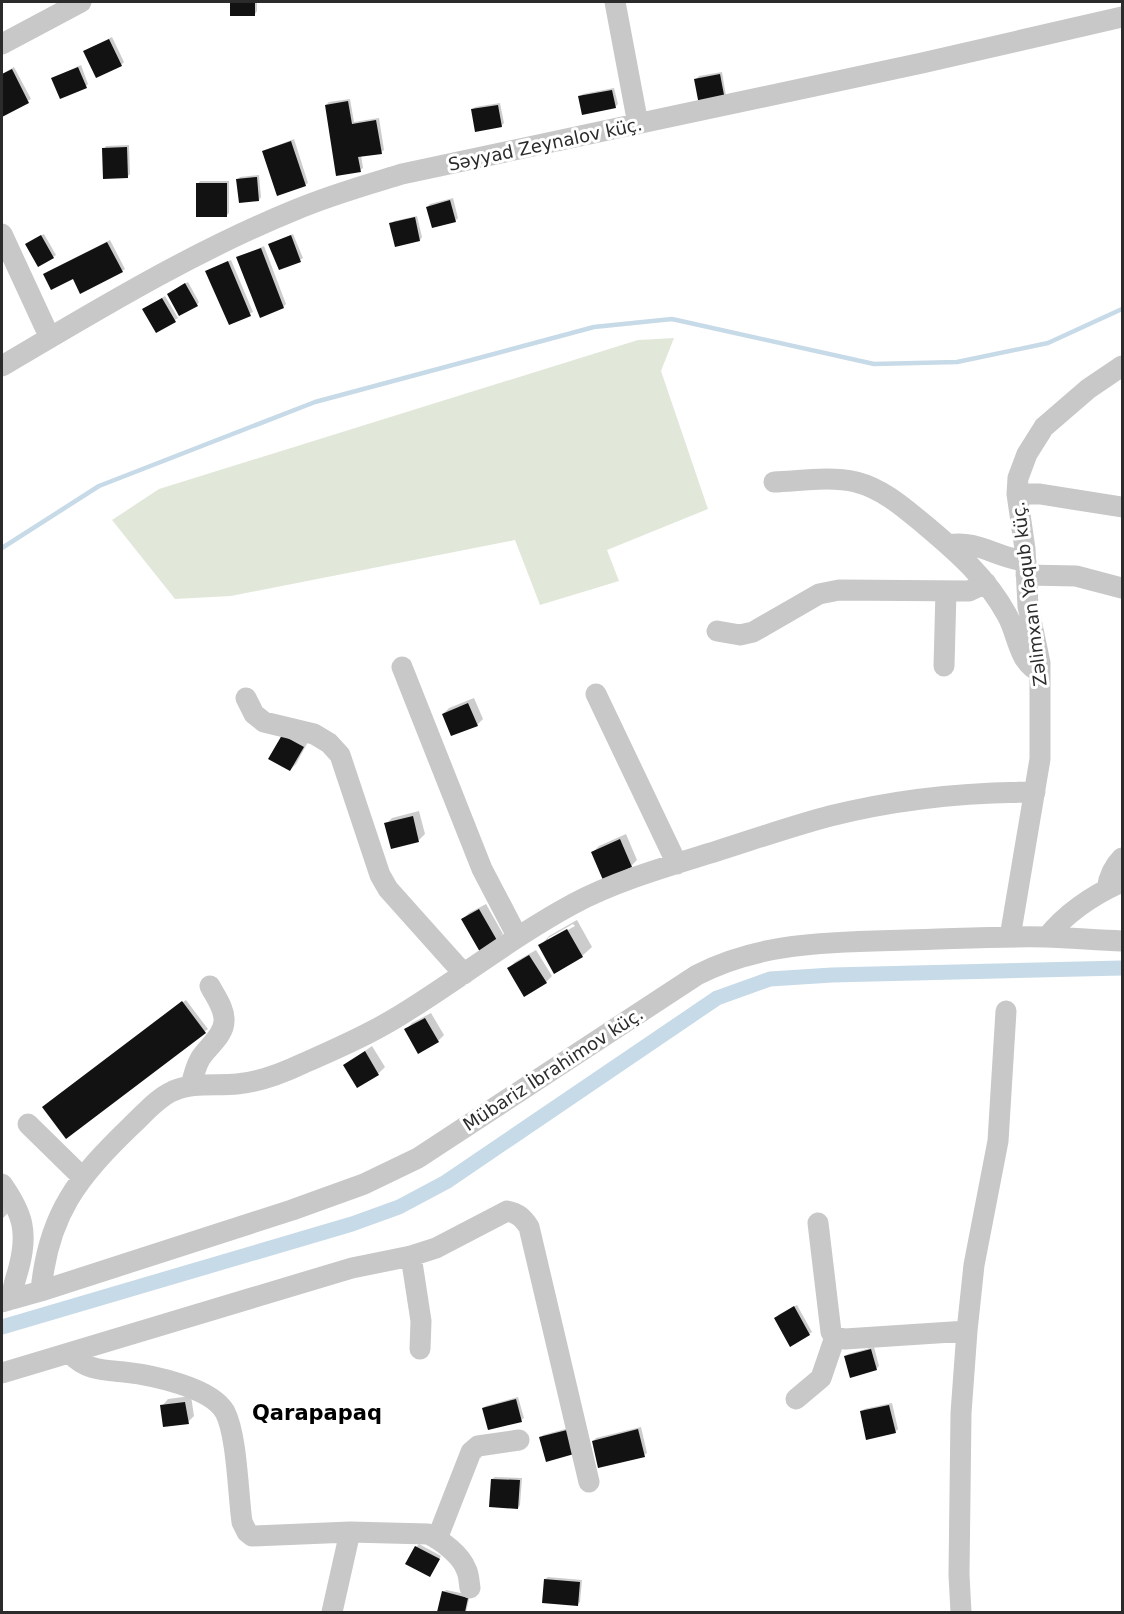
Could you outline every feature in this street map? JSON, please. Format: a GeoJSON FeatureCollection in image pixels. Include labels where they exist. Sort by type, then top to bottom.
{"type":"FeatureCollection","features":[{"type":"Feature","properties":{"kind":"street"},"geometry":{"type":"LineString","coordinates":[[2,44],[81,2]]}},
{"type":"Feature","properties":{"kind":"street"},"geometry":{"type":"LineString","coordinates":[[615,2],[638,124]]}},
{"type":"Feature","properties":{"kind":"street","name":"Səyyad Zeynalov küç."},"geometry":{"type":"LineString","coordinates":[[2,366],[183,263],[294,210],[348,190],[402,174],[922,63],[1122,17]]}},
{"type":"Feature","properties":{"kind":"street"},"geometry":{"type":"LineString","coordinates":[[2,234],[50,338]]}},
{"type":"Feature","properties":{"kind":"street","name":"Zəlimxan Yaqub küç."},"geometry":{"type":"LineString","coordinates":[[1010,937],[1040,759],[1040,672],[1028,606],[1017,494],[1021,466],[1044,427],[1088,389],[1122,366]]}},
{"type":"Feature","properties":{"kind":"street"},"geometry":{"type":"LineString","coordinates":[[774,482],[832,480],[853,482],[869,486],[893,499],[962,556],[986,583],[1008,616],[1029,665],[1040,672]]}},
{"type":"Feature","properties":{"kind":"street"},"geometry":{"type":"LineString","coordinates":[[1017,494],[1040,494],[1122,507]]}},
{"type":"Feature","properties":{"kind":"street"},"geometry":{"type":"LineString","coordinates":[[949,545],[970,544],[1015,560],[1026,568],[1076,576],[1122,588]]}},
{"type":"Feature","properties":{"kind":"street"},"geometry":{"type":"LineString","coordinates":[[717,631],[740,635],[753,632],[819,594],[839,590],[969,591],[986,583]]}},
{"type":"Feature","properties":{"kind":"street"},"geometry":{"type":"LineString","coordinates":[[945,666],[946,591]]}},
{"type":"Feature","properties":{"kind":"street"},"geometry":{"type":"LineString","coordinates":[[402,667],[482,869],[517,936]]}},
{"type":"Feature","properties":{"kind":"street"},"geometry":{"type":"LineString","coordinates":[[596,694],[676,864]]}},
{"type":"Feature","properties":{"kind":"street"},"geometry":{"type":"LineString","coordinates":[[246,698],[254,714],[264,722],[314,734],[329,743],[340,755],[380,875],[388,889],[464,974]]}},
{"type":"Feature","properties":{"kind":"street"},"geometry":{"type":"LineString","coordinates":[[41,1291],[50,1240],[66,1201],[82,1177],[115,1142],[173,1090],[191,1086],[239,1084],[262,1080],[303,1064],[397,1017],[464,974],[517,936],[576,902],[676,864],[828,817],[885,804],[935,796],[985,792],[1035,792]]}},
{"type":"Feature","properties":{"kind":"street"},"geometry":{"type":"LineString","coordinates":[[1047,937],[1060,921],[1077,907],[1115,885],[1111,872],[1122,858]]}},
{"type":"Feature","properties":{"kind":"street","name":"Mübariz İbrahimov küç."},"geometry":{"type":"LineString","coordinates":[[7,1301],[292,1210],[364,1184],[418,1158],[697,975],[719,963],[745,954],[787,946],[861,941],[1047,937],[1122,941]]}},
{"type":"Feature","properties":{"kind":"street"},"geometry":{"type":"LineString","coordinates":[[191,1086],[200,1059],[222,1031],[225,1020],[223,1010],[210,986]]}},
{"type":"Feature","properties":{"kind":"street"},"geometry":{"type":"LineString","coordinates":[[961,1612],[959,1575],[961,1413],[967,1331],[974,1265],[998,1141],[1006,1011]]}},
{"type":"Feature","properties":{"kind":"street"},"geometry":{"type":"LineString","coordinates":[[28,1124],[82,1177]]}},
{"type":"Feature","properties":{"kind":"street"},"geometry":{"type":"LineString","coordinates":[[2,1184],[16,1204],[23,1223],[24,1243],[7,1301]]}},
{"type":"Feature","properties":{"kind":"street"},"geometry":{"type":"LineString","coordinates":[[2,1374],[352,1268],[411,1256],[436,1248],[507,1211],[514,1212],[523,1218],[529,1227],[589,1482]]}},
{"type":"Feature","properties":{"kind":"street"},"geometry":{"type":"LineString","coordinates":[[818,1223],[831,1332],[835,1337],[844,1339],[967,1331]]}},
{"type":"Feature","properties":{"kind":"street"},"geometry":{"type":"LineString","coordinates":[[411,1256],[421,1321],[420,1349]]}},
{"type":"Feature","properties":{"kind":"street"},"geometry":{"type":"LineString","coordinates":[[796,1399],[821,1378],[835,1337]]}},
{"type":"Feature","properties":{"kind":"street"},"geometry":{"type":"LineString","coordinates":[[70,1353],[78,1362],[97,1370],[147,1374],[186,1385],[211,1399],[224,1411],[231,1432],[242,1522],[252,1536],[350,1532],[428,1534],[462,1561],[467,1569],[470,1588]]}},
{"type":"Feature","properties":{"kind":"street"},"geometry":{"type":"LineString","coordinates":[[437,1539],[471,1452],[478,1446],[519,1440]]}},
{"type":"Feature","properties":{"kind":"street"},"geometry":{"type":"LineString","coordinates":[[332,1612],[350,1532]]}},
{"type":"Feature","properties":{"kind":"shaded area"},"geometry":{"type":"Polygon","coordinates":[[[674,338],[661,371],[708,509],[607,550],[619,581],[540,605],[515,540],[231,596],[175,599],[112,520],[159,489],[638,340],[674,338]]]}},
{"type":"Feature","properties":{"kind":"building"},"geometry":{"type":"Polygon","coordinates":[[[230,2],[255,2],[255,16],[230,16],[230,2]]]}},
{"type":"Feature","properties":{"kind":"building"},"geometry":{"type":"Polygon","coordinates":[[[109,39],[122,66],[96,78],[83,51],[109,39]]]}},
{"type":"Feature","properties":{"kind":"building"},"geometry":{"type":"Polygon","coordinates":[[[78,67],[87,88],[60,99],[51,78],[78,67]]]}},
{"type":"Feature","properties":{"kind":"building"},"geometry":{"type":"Polygon","coordinates":[[[12,69],[29,103],[2,117],[2,74],[12,69]]]}},
{"type":"Feature","properties":{"kind":"building"},"geometry":{"type":"Polygon","coordinates":[[[720,74],[725,100],[699,105],[694,79],[720,74]]]}},
{"type":"Feature","properties":{"kind":"building"},"geometry":{"type":"Polygon","coordinates":[[[612,90],[616,108],[582,115],[578,96],[612,90]]]}},
{"type":"Feature","properties":{"kind":"building"},"geometry":{"type":"Polygon","coordinates":[[[348,101],[352,124],[376,120],[382,154],[358,157],[361,172],[336,176],[325,105],[348,101]]]}},
{"type":"Feature","properties":{"kind":"building"},"geometry":{"type":"Polygon","coordinates":[[[498,105],[502,127],[475,132],[471,109],[498,105]]]}},
{"type":"Feature","properties":{"kind":"building"},"geometry":{"type":"Polygon","coordinates":[[[291,141],[306,186],[277,196],[262,151],[291,141]]]}},
{"type":"Feature","properties":{"kind":"building"},"geometry":{"type":"Polygon","coordinates":[[[127,147],[128,178],[103,179],[102,148],[127,147]]]}},
{"type":"Feature","properties":{"kind":"building"},"geometry":{"type":"Polygon","coordinates":[[[257,177],[259,201],[239,203],[236,179],[257,177]]]}},
{"type":"Feature","properties":{"kind":"building"},"geometry":{"type":"Polygon","coordinates":[[[196,183],[227,183],[227,217],[196,217],[196,183]]]}},
{"type":"Feature","properties":{"kind":"building"},"geometry":{"type":"Polygon","coordinates":[[[450,200],[456,222],[432,228],[426,207],[450,200]]]}},
{"type":"Feature","properties":{"kind":"building"},"geometry":{"type":"Polygon","coordinates":[[[415,217],[420,241],[395,247],[389,223],[415,217]]]}},
{"type":"Feature","properties":{"kind":"building"},"geometry":{"type":"Polygon","coordinates":[[[41,235],[54,258],[38,267],[25,244],[41,235]]]}},
{"type":"Feature","properties":{"kind":"building"},"geometry":{"type":"Polygon","coordinates":[[[291,235],[301,262],[279,270],[268,244],[291,235]]]}},
{"type":"Feature","properties":{"kind":"building"},"geometry":{"type":"Polygon","coordinates":[[[107,242],[123,272],[80,294],[73,279],[51,290],[43,274],[107,242]]]}},
{"type":"Feature","properties":{"kind":"building"},"geometry":{"type":"Polygon","coordinates":[[[261,248],[284,308],[260,318],[236,257],[261,248]]]}},
{"type":"Feature","properties":{"kind":"building"},"geometry":{"type":"Polygon","coordinates":[[[228,261],[251,316],[229,325],[205,271],[228,261]]]}},
{"type":"Feature","properties":{"kind":"building"},"geometry":{"type":"Polygon","coordinates":[[[185,283],[198,306],[179,316],[167,294],[185,283]]]}},
{"type":"Feature","properties":{"kind":"building"},"geometry":{"type":"Polygon","coordinates":[[[162,298],[176,322],[156,333],[142,309],[162,298]]]}},
{"type":"Feature","properties":{"kind":"building"},"geometry":{"type":"Polygon","coordinates":[[[468,703],[478,726],[451,736],[442,714],[468,703]]]}},
{"type":"Feature","properties":{"kind":"building"},"geometry":{"type":"Polygon","coordinates":[[[282,735],[304,747],[290,771],[268,759],[282,735]]]}},
{"type":"Feature","properties":{"kind":"building"},"geometry":{"type":"Polygon","coordinates":[[[413,816],[419,842],[391,849],[384,823],[413,816]]]}},
{"type":"Feature","properties":{"kind":"building"},"geometry":{"type":"Polygon","coordinates":[[[620,839],[632,867],[603,880],[591,852],[620,839]]]}},
{"type":"Feature","properties":{"kind":"building"},"geometry":{"type":"Polygon","coordinates":[[[479,909],[498,942],[480,952],[461,919],[479,909]]]}},
{"type":"Feature","properties":{"kind":"building"},"geometry":{"type":"Polygon","coordinates":[[[567,929],[583,957],[554,974],[538,945],[567,929]]]}},
{"type":"Feature","properties":{"kind":"building"},"geometry":{"type":"Polygon","coordinates":[[[529,955],[547,983],[524,997],[507,968],[529,955]]]}},
{"type":"Feature","properties":{"kind":"building"},"geometry":{"type":"Polygon","coordinates":[[[182,1001],[206,1033],[66,1139],[42,1107],[182,1001]]]}},
{"type":"Feature","properties":{"kind":"building"},"geometry":{"type":"Polygon","coordinates":[[[425,1018],[439,1042],[418,1054],[404,1029],[425,1018]]]}},
{"type":"Feature","properties":{"kind":"building"},"geometry":{"type":"Polygon","coordinates":[[[365,1051],[379,1075],[357,1088],[343,1065],[365,1051]]]}},
{"type":"Feature","properties":{"kind":"building"},"geometry":{"type":"Polygon","coordinates":[[[794,1306],[810,1335],[790,1347],[774,1318],[794,1306]]]}},
{"type":"Feature","properties":{"kind":"building"},"geometry":{"type":"Polygon","coordinates":[[[871,1349],[877,1370],[850,1378],[844,1356],[871,1349]]]}},
{"type":"Feature","properties":{"kind":"building"},"geometry":{"type":"Polygon","coordinates":[[[516,1399],[522,1422],[488,1430],[482,1408],[516,1399]]]}},
{"type":"Feature","properties":{"kind":"building"},"geometry":{"type":"Polygon","coordinates":[[[185,1402],[189,1424],[163,1427],[160,1405],[185,1402]]]}},
{"type":"Feature","properties":{"kind":"building"},"geometry":{"type":"Polygon","coordinates":[[[889,1405],[896,1433],[866,1440],[860,1411],[889,1405]]]}},
{"type":"Feature","properties":{"kind":"building"},"geometry":{"type":"Polygon","coordinates":[[[638,1429],[645,1457],[598,1468],[592,1441],[638,1429]]]}},
{"type":"Feature","properties":{"kind":"building"},"geometry":{"type":"Polygon","coordinates":[[[567,1430],[574,1454],[546,1462],[539,1437],[567,1430]]]}},
{"type":"Feature","properties":{"kind":"building"},"geometry":{"type":"Polygon","coordinates":[[[491,1479],[520,1480],[518,1509],[489,1507],[491,1479]]]}},
{"type":"Feature","properties":{"kind":"building"},"geometry":{"type":"Polygon","coordinates":[[[415,1546],[440,1559],[430,1577],[405,1564],[415,1546]]]}},
{"type":"Feature","properties":{"kind":"building"},"geometry":{"type":"Polygon","coordinates":[[[544,1579],[580,1582],[578,1606],[542,1603],[544,1579]]]}},
{"type":"Feature","properties":{"kind":"building"},"geometry":{"type":"Polygon","coordinates":[[[442,1591],[468,1598],[465,1612],[437,1612],[442,1591]]]}},
{"type":"Feature","properties":{"kind":"waterway"},"geometry":{"type":"LineString","coordinates":[[2,548],[99,486],[315,402],[594,327],[672,319],[874,364],[957,362],[1048,343],[1122,309]]}},
{"type":"Feature","properties":{"kind":"waterway"},"geometry":{"type":"LineString","coordinates":[[2,1327],[352,1224],[399,1207],[446,1182],[717,998],[770,979],[832,975],[1122,968]]}},
{"type":"Feature","properties":{"kind":"district","name":"Qarapapaq"},"geometry":{"type":"Point","coordinates":[317,1413]}}]}
